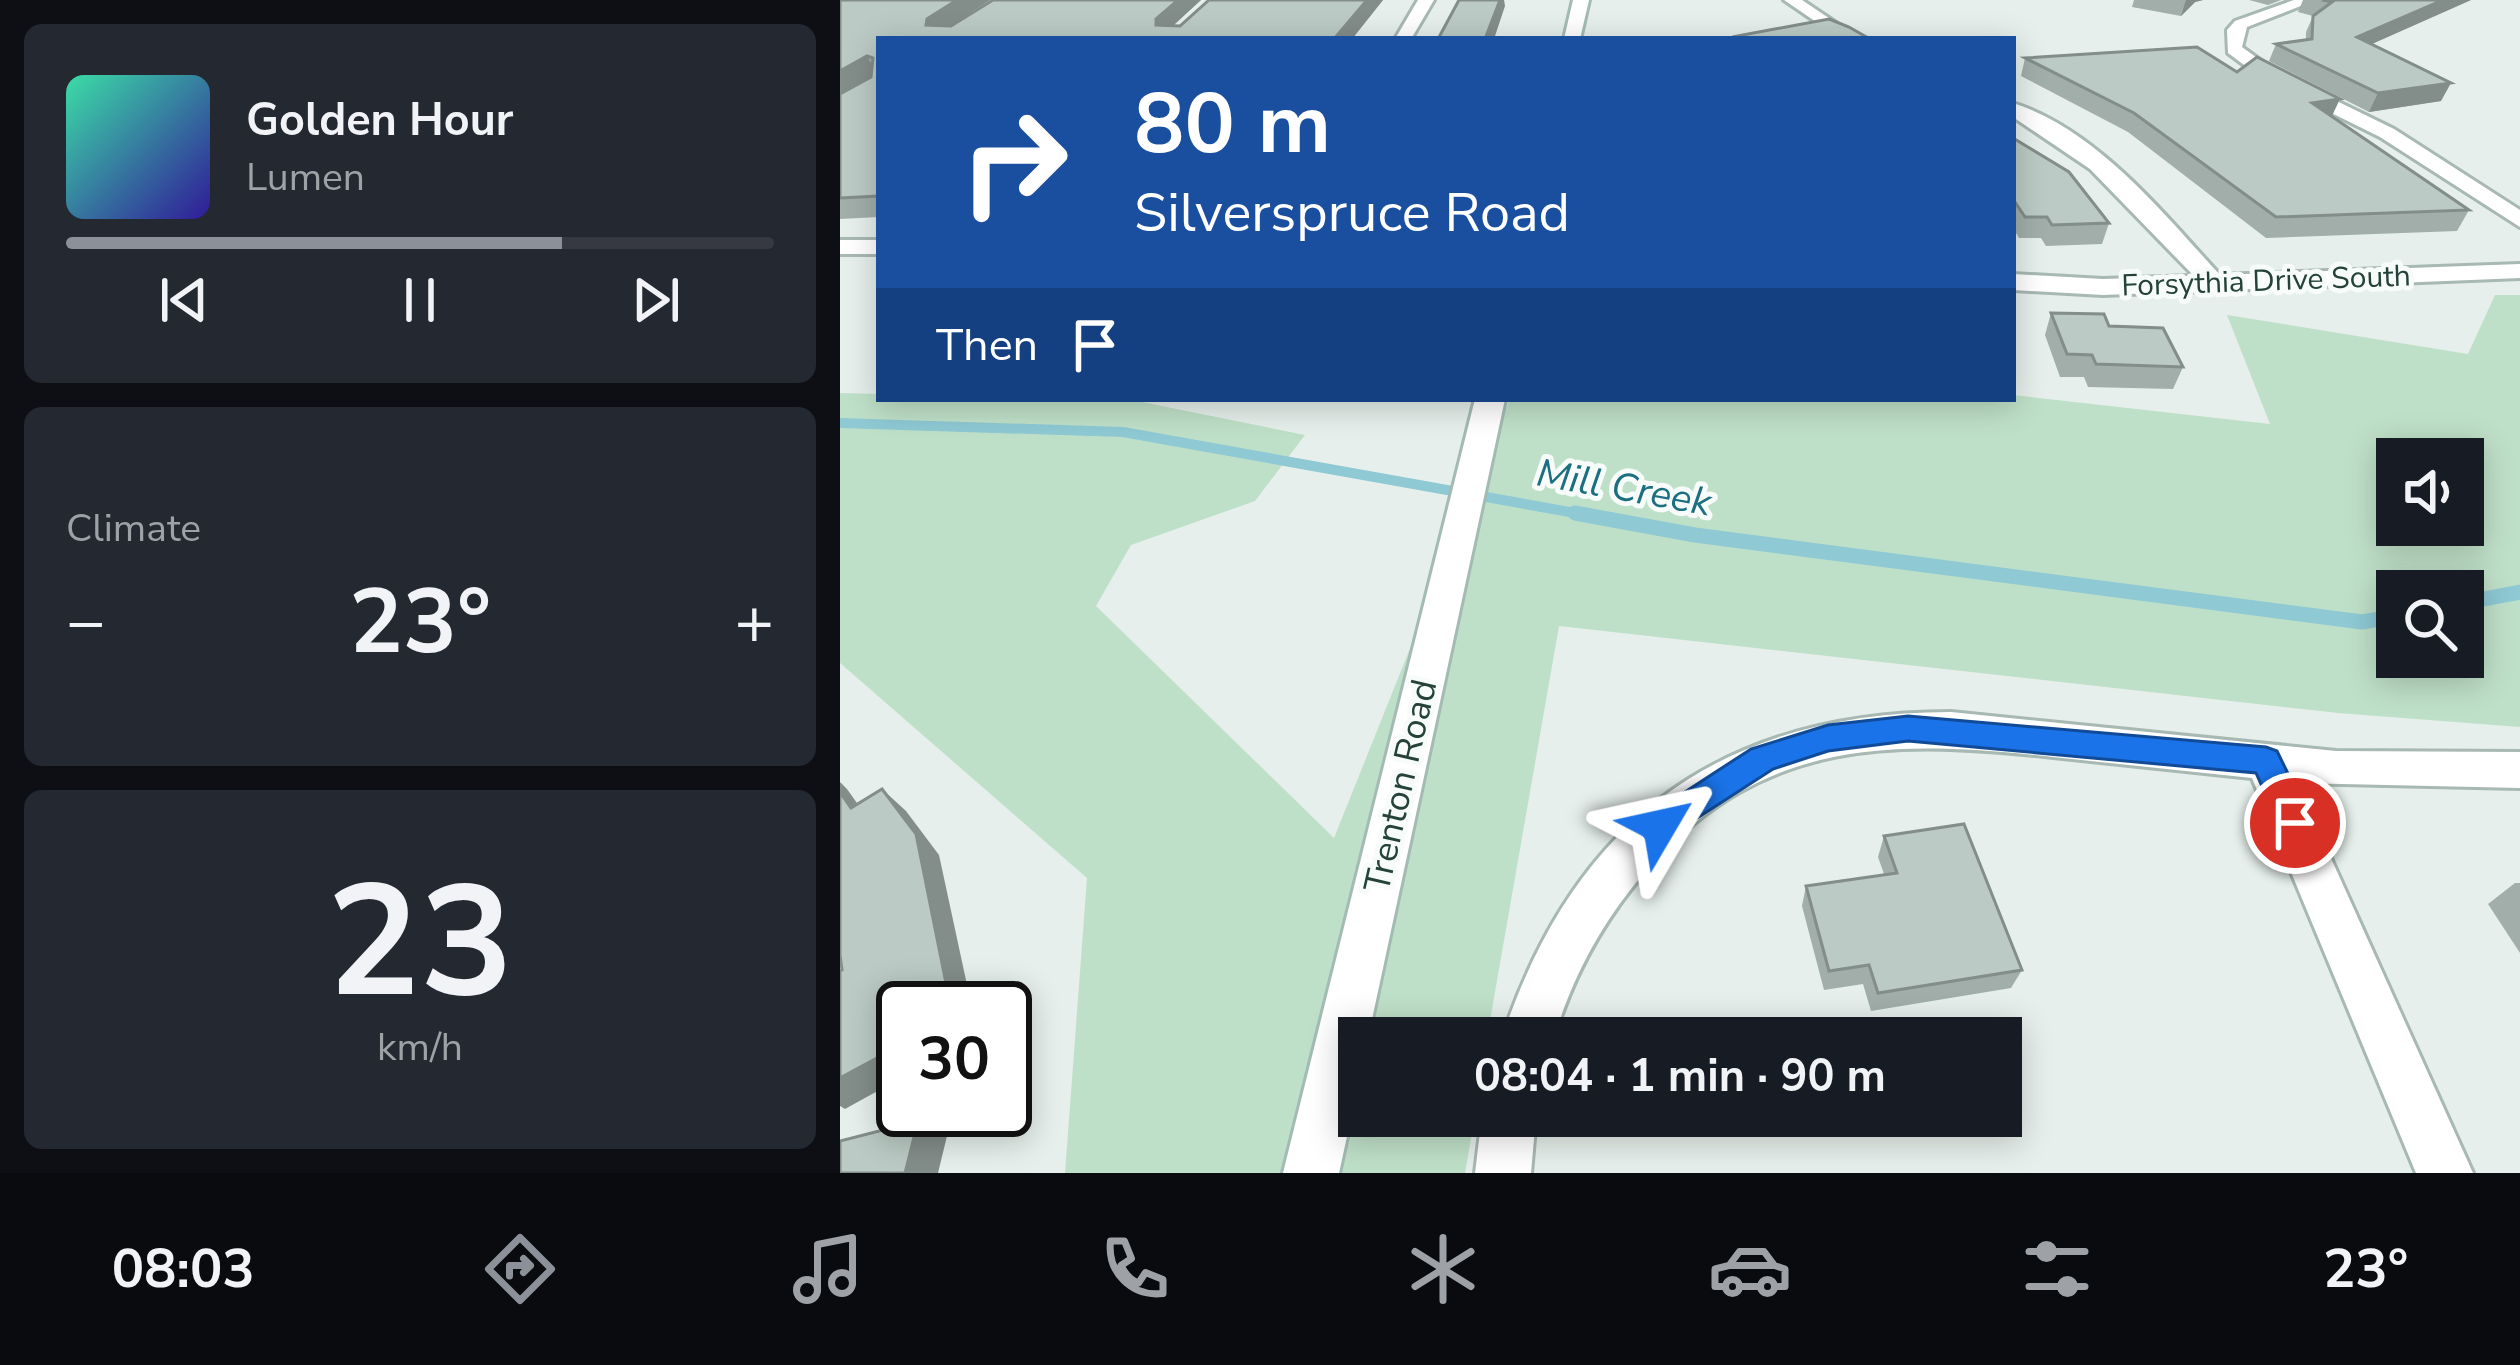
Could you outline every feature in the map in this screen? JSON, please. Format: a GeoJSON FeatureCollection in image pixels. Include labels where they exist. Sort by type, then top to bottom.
{"type":"FeatureCollection","features":[{"type":"Feature","properties":{"kind":"street"},"geometry":{"type":"LineString","coordinates":[[1404,36],[1426,0]]}},
{"type":"Feature","properties":{"kind":"street"},"geometry":{"type":"LineString","coordinates":[[1573,36],[1581,0]]}},
{"type":"Feature","properties":{"kind":"street"},"geometry":{"type":"LineString","coordinates":[[1792,0],[1847,36]]}},
{"type":"Feature","properties":{"kind":"street"},"geometry":{"type":"LineString","coordinates":[[2308,0],[2241,24],[2235,30],[2234,49],[2269,76],[2387,133],[2520,220]]}},
{"type":"Feature","properties":{"kind":"street"},"geometry":{"type":"LineString","coordinates":[[2016,111],[2062,135],[2118,178],[2214,283]]}},
{"type":"Feature","properties":{"kind":"street"},"geometry":{"type":"LineString","coordinates":[[840,248],[876,247]]}},
{"type":"Feature","properties":{"kind":"street","name":"Forsythia Drive South"},"geometry":{"type":"LineString","coordinates":[[2016,281],[2103,287],[2520,272]]}},
{"type":"Feature","properties":{"kind":"street","name":"Trenton Road"},"geometry":{"type":"LineString","coordinates":[[1311,1173],[1489,402]]}},
{"type":"Feature","properties":{"kind":"street"},"geometry":{"type":"LineString","coordinates":[[1536,1017],[1566,938],[1615,871],[1660,826],[1763,759],[1828,738],[1908,728],[2336,769],[2520,770]]}},
{"type":"Feature","properties":{"kind":"street"},"geometry":{"type":"LineString","coordinates":[[2266,760],[2444,1173]]}},
{"type":"Feature","properties":{"kind":"street"},"geometry":{"type":"LineString","coordinates":[[1503,1173],[1507,1137]]}},
{"type":"Feature","properties":{"kind":"green space"},"geometry":{"type":"Polygon","coordinates":[[[2495,295],[2520,295],[2520,727],[2338,713],[1559,626],[1491,1017],[1338,1017],[1338,1137],[1471,1137],[1465,1173],[1065,1173],[1087,878],[840,663],[840,393],[876,394],[876,402],[1142,402],[1305,435],[1255,501],[1131,545],[1096,606],[1334,838],[1509,402],[2016,402],[2016,395],[2270,424],[2227,315],[2468,354],[2495,295]]]}},
{"type":"Feature","properties":{"kind":"building"},"geometry":{"type":"Polygon","coordinates":[[[840,0],[957,0],[927,19],[926,25],[951,26],[993,0],[1178,0],[1156,19],[1156,25],[1180,26],[1209,0],[1367,0],[1337,36],[876,36],[876,196],[840,198],[840,94],[871,77],[873,58],[867,56],[840,71],[840,0]]]}},
{"type":"Feature","properties":{"kind":"building"},"geometry":{"type":"Polygon","coordinates":[[[1459,0],[1500,0],[1486,36],[1440,36],[1459,0]]]}},
{"type":"Feature","properties":{"kind":"building"},"geometry":{"type":"Polygon","coordinates":[[[2322,0],[2443,0],[2357,37],[2451,83],[2378,93],[2276,44],[2312,39],[2313,16],[2332,2],[2322,0]]]}},
{"type":"Feature","properties":{"kind":"building"},"geometry":{"type":"Polygon","coordinates":[[[1829,19],[1865,36],[1737,36],[1829,19]]]}},
{"type":"Feature","properties":{"kind":"building"},"geometry":{"type":"Polygon","coordinates":[[[2197,47],[2237,72],[2257,57],[2340,99],[2312,103],[2469,210],[2276,217],[2134,113],[2025,58],[2197,47]]]}},
{"type":"Feature","properties":{"kind":"building"},"geometry":{"type":"Polygon","coordinates":[[[2016,140],[2069,172],[2109,223],[2052,225],[2047,217],[2025,217],[2016,204],[2016,140]]]}},
{"type":"Feature","properties":{"kind":"building"},"geometry":{"type":"Polygon","coordinates":[[[2051,313],[2104,314],[2109,326],[2163,328],[2183,367],[2096,364],[2092,355],[2067,354],[2051,313]]]}},
{"type":"Feature","properties":{"kind":"building"},"geometry":{"type":"Polygon","coordinates":[[[882,789],[916,834],[946,981],[876,981],[876,1059],[840,1078],[840,792],[851,808],[882,789]]]}},
{"type":"Feature","properties":{"kind":"building"},"geometry":{"type":"Polygon","coordinates":[[[1964,824],[2022,970],[1878,993],[1869,965],[1829,971],[1806,886],[1897,873],[1884,836],[1964,824]]]}},
{"type":"Feature","properties":{"kind":"building"},"geometry":{"type":"Polygon","coordinates":[[[876,1132],[876,1137],[914,1137],[905,1173],[840,1173],[840,1141],[876,1132]]]}},
{"type":"Feature","properties":{"kind":"waterway","name":"Mill Creek"},"geometry":{"type":"LineString","coordinates":[[840,423],[1123,432],[1592,516]]}},
{"type":"Feature","properties":{"kind":"waterway","name":"Mill Creek"},"geometry":{"type":"LineString","coordinates":[[1575,513],[1695,535],[2362,622],[2376,620]]}},
{"type":"Feature","properties":{"kind":"waterway","name":"Mill Creek"},"geometry":{"type":"LineString","coordinates":[[2484,599],[2520,592]]}},
{"type":"Feature","properties":{"kind":"route"},"geometry":{"type":"LineString","coordinates":[[1660,826],[1763,759],[1828,738],[1908,728],[2266,760],[2295,823]]}}]}
